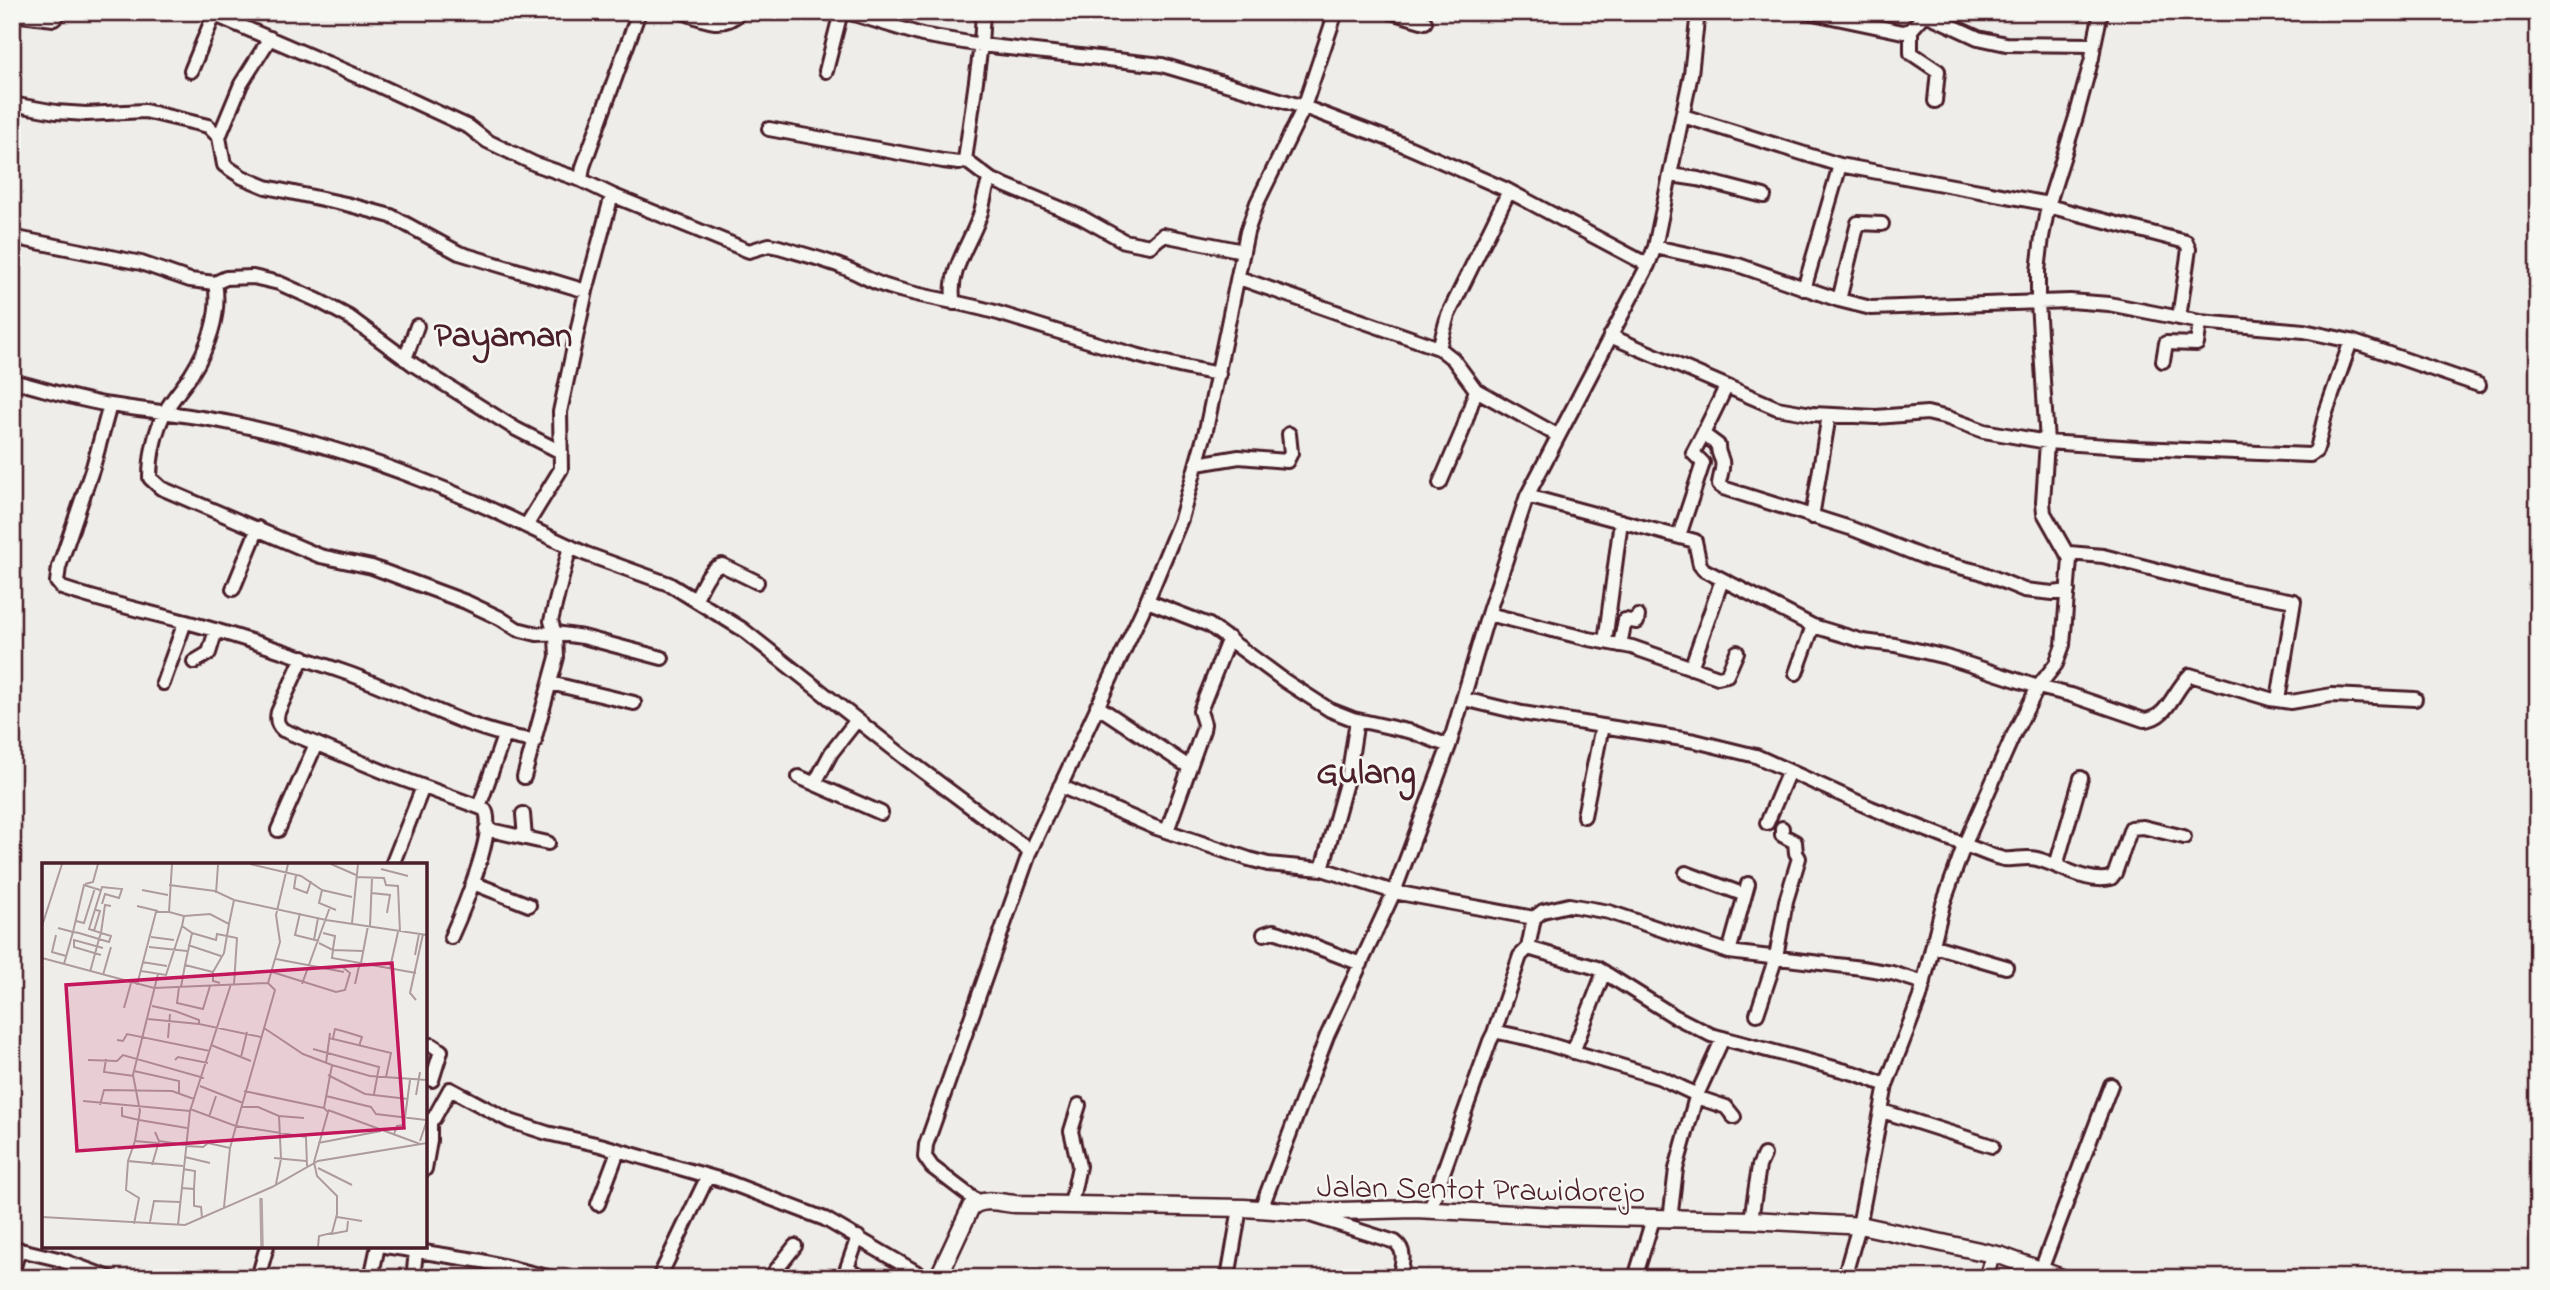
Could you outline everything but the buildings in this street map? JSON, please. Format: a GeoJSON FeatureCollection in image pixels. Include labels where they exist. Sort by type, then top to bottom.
{"type":"FeatureCollection","features":[{"type":"Feature","properties":{"kind":"main road","name":"Jalan Sentot Prawidorejo"},"geometry":{"type":"LineString","coordinates":[[978,1202],[1240,1208],[1300,1212],[1430,1209],[1858,1226],[1993,1254],[2062,1278]]}},
{"type":"Feature","properties":{"kind":"main road"},"geometry":{"type":"LineString","coordinates":[[938,1278],[971,1207],[978,1202]]}},
{"type":"Feature","properties":{"kind":"street"},"geometry":{"type":"LineString","coordinates":[[12,14],[54,19],[61,12]]}},
{"type":"Feature","properties":{"kind":"street"},"geometry":{"type":"LineString","coordinates":[[581,180],[583,167],[639,12]]}},
{"type":"Feature","properties":{"kind":"street"},"geometry":{"type":"LineString","coordinates":[[683,12],[717,23],[727,21],[740,12]]}},
{"type":"Feature","properties":{"kind":"street"},"geometry":{"type":"LineString","coordinates":[[826,71],[841,12]]}},
{"type":"Feature","properties":{"kind":"street"},"geometry":{"type":"LineString","coordinates":[[847,12],[922,34],[981,45],[1162,65],[1304,107],[1399,143],[1508,191],[1648,265]]}},
{"type":"Feature","properties":{"kind":"street"},"geometry":{"type":"LineString","coordinates":[[965,160],[984,12]]}},
{"type":"Feature","properties":{"kind":"street"},"geometry":{"type":"LineString","coordinates":[[978,1202],[932,1167],[925,1157],[926,1145],[1030,851],[1147,601],[1181,519],[1219,374],[1242,251],[1257,203],[1304,107],[1336,12]]}},
{"type":"Feature","properties":{"kind":"street"},"geometry":{"type":"LineString","coordinates":[[1391,12],[1424,22]]}},
{"type":"Feature","properties":{"kind":"street"},"geometry":{"type":"LineString","coordinates":[[1261,1209],[1327,1036],[1394,892],[1449,746],[1527,496],[1655,247],[1691,74],[1698,12]]}},
{"type":"Feature","properties":{"kind":"street"},"geometry":{"type":"LineString","coordinates":[[1808,12],[1903,32],[1911,30],[1926,13],[1978,38],[2006,44],[2094,45]]}},
{"type":"Feature","properties":{"kind":"street"},"geometry":{"type":"LineString","coordinates":[[1844,1278],[1858,1226],[1886,1085],[1924,983],[1943,904],[1964,846],[2012,738],[2038,687],[2056,664],[2063,645],[2069,553],[2044,513],[2047,442],[2038,303],[2042,237],[2083,94],[2101,12]]}},
{"type":"Feature","properties":{"kind":"street"},"geometry":{"type":"LineString","coordinates":[[191,71],[211,13],[469,127],[487,141],[535,164],[581,180],[749,251],[769,245],[779,247],[846,268],[862,278],[885,286],[985,309],[1178,367],[1219,374]]}},
{"type":"Feature","properties":{"kind":"street"},"geometry":{"type":"LineString","coordinates":[[1911,30],[1911,53],[1938,71],[1935,101]]}},
{"type":"Feature","properties":{"kind":"street"},"geometry":{"type":"LineString","coordinates":[[270,38],[241,83],[219,137],[224,165],[242,177],[266,187],[391,216],[459,253],[586,291]]}},
{"type":"Feature","properties":{"kind":"street"},"geometry":{"type":"LineString","coordinates":[[12,104],[86,114],[145,111],[208,126],[219,137]]}},
{"type":"Feature","properties":{"kind":"street"},"geometry":{"type":"LineString","coordinates":[[1683,116],[1840,165],[2049,205],[2186,242],[2189,249],[2179,318]]}},
{"type":"Feature","properties":{"kind":"street"},"geometry":{"type":"LineString","coordinates":[[769,129],[943,161],[959,163],[965,160]]}},
{"type":"Feature","properties":{"kind":"street"},"geometry":{"type":"LineString","coordinates":[[965,160],[990,179],[1081,217],[1110,234],[1139,245],[1150,246],[1163,235],[1242,251]]}},
{"type":"Feature","properties":{"kind":"street"},"geometry":{"type":"LineString","coordinates":[[1804,289],[1840,165]]}},
{"type":"Feature","properties":{"kind":"street"},"geometry":{"type":"LineString","coordinates":[[1671,175],[1764,196]]}},
{"type":"Feature","properties":{"kind":"street"},"geometry":{"type":"LineString","coordinates":[[954,303],[951,293],[955,275],[982,209],[990,179]]}},
{"type":"Feature","properties":{"kind":"street"},"geometry":{"type":"LineString","coordinates":[[1438,348],[1448,315],[1508,191]]}},
{"type":"Feature","properties":{"kind":"street"},"geometry":{"type":"LineString","coordinates":[[526,526],[561,469],[560,412],[586,291],[612,195]]}},
{"type":"Feature","properties":{"kind":"street"},"geometry":{"type":"LineString","coordinates":[[1839,300],[1858,223],[1882,224]]}},
{"type":"Feature","properties":{"kind":"street"},"geometry":{"type":"LineString","coordinates":[[12,237],[141,263],[215,284],[226,278],[253,278],[279,284],[319,300],[349,317],[405,359],[516,429],[561,452]]}},
{"type":"Feature","properties":{"kind":"street"},"geometry":{"type":"LineString","coordinates":[[1655,247],[1738,265],[1804,289],[1871,308],[2070,301],[2109,304],[2200,322],[2304,331],[2351,341],[2479,385]]}},
{"type":"Feature","properties":{"kind":"street"},"geometry":{"type":"LineString","coordinates":[[1239,278],[1438,348],[1453,359],[1476,390],[1557,435]]}},
{"type":"Feature","properties":{"kind":"street"},"geometry":{"type":"LineString","coordinates":[[215,284],[218,302],[209,337],[192,373],[166,411],[150,463],[150,478],[161,488],[320,555],[372,567],[411,581],[500,618],[517,629],[537,634],[555,633],[583,637],[662,658]]}},
{"type":"Feature","properties":{"kind":"street"},"geometry":{"type":"LineString","coordinates":[[2163,361],[2166,343],[2197,344],[2200,322]]}},
{"type":"Feature","properties":{"kind":"street"},"geometry":{"type":"LineString","coordinates":[[405,359],[417,326]]}},
{"type":"Feature","properties":{"kind":"street"},"geometry":{"type":"LineString","coordinates":[[1610,336],[1777,408],[1829,415],[1876,417],[1927,414],[1948,418],[1984,431],[2047,442],[2310,455],[2316,451],[2325,415],[2351,341]]}},
{"type":"Feature","properties":{"kind":"street"},"geometry":{"type":"LineString","coordinates":[[12,380],[110,405],[166,411],[309,442],[392,468],[483,505],[570,546],[668,584],[742,629],[1030,851]]}},
{"type":"Feature","properties":{"kind":"street"},"geometry":{"type":"LineString","coordinates":[[1679,536],[1703,463],[1693,453],[1726,387]]}},
{"type":"Feature","properties":{"kind":"street"},"geometry":{"type":"LineString","coordinates":[[1440,484],[1476,390]]}},
{"type":"Feature","properties":{"kind":"street"},"geometry":{"type":"LineString","coordinates":[[110,405],[93,467],[59,567],[57,582],[62,588],[303,657],[351,674],[463,723],[504,736],[535,741]]}},
{"type":"Feature","properties":{"kind":"street"},"geometry":{"type":"LineString","coordinates":[[1812,517],[1829,415]]}},
{"type":"Feature","properties":{"kind":"street"},"geometry":{"type":"LineString","coordinates":[[1703,434],[1718,445],[1717,455],[1722,465],[1719,485],[1850,528],[1931,560],[1980,572],[2024,590],[2053,593],[2068,591]]}},
{"type":"Feature","properties":{"kind":"street"},"geometry":{"type":"LineString","coordinates":[[1197,464],[1239,457],[1287,461],[1291,453],[1289,435]]}},
{"type":"Feature","properties":{"kind":"street"},"geometry":{"type":"LineString","coordinates":[[1527,496],[1695,541],[1700,565],[1704,570],[1813,626],[1863,641],[1895,645],[1946,657],[2144,720],[2155,720],[2162,714],[2190,675],[2291,702],[2332,695],[2416,699]]}},
{"type":"Feature","properties":{"kind":"street"},"geometry":{"type":"LineString","coordinates":[[1605,642],[1621,521]]}},
{"type":"Feature","properties":{"kind":"street"},"geometry":{"type":"LineString","coordinates":[[233,589],[258,528]]}},
{"type":"Feature","properties":{"kind":"street"},"geometry":{"type":"LineString","coordinates":[[524,777],[557,657],[551,621],[570,546]]}},
{"type":"Feature","properties":{"kind":"street"},"geometry":{"type":"LineString","coordinates":[[2069,553],[2115,559],[2235,590],[2294,601],[2278,700]]}},
{"type":"Feature","properties":{"kind":"street"},"geometry":{"type":"LineString","coordinates":[[695,600],[712,570],[718,565],[757,582]]}},
{"type":"Feature","properties":{"kind":"street"},"geometry":{"type":"LineString","coordinates":[[1691,668],[1722,580]]}},
{"type":"Feature","properties":{"kind":"street"},"geometry":{"type":"LineString","coordinates":[[1147,601],[1195,618],[1229,638],[1330,710],[1357,720],[1412,732],[1449,746]]}},
{"type":"Feature","properties":{"kind":"street"},"geometry":{"type":"LineString","coordinates":[[1488,614],[1620,645],[1724,677],[1737,652]]}},
{"type":"Feature","properties":{"kind":"street"},"geometry":{"type":"LineString","coordinates":[[1620,645],[1625,620],[1637,622],[1638,616]]}},
{"type":"Feature","properties":{"kind":"street"},"geometry":{"type":"LineString","coordinates":[[163,683],[185,622]]}},
{"type":"Feature","properties":{"kind":"street"},"geometry":{"type":"LineString","coordinates":[[1796,673],[1813,626]]}},
{"type":"Feature","properties":{"kind":"street"},"geometry":{"type":"LineString","coordinates":[[194,662],[209,653],[216,631]]}},
{"type":"Feature","properties":{"kind":"street"},"geometry":{"type":"LineString","coordinates":[[1167,831],[1203,730],[1200,711],[1229,638]]}},
{"type":"Feature","properties":{"kind":"street"},"geometry":{"type":"LineString","coordinates":[[303,657],[276,719],[283,730],[479,807],[488,815],[473,883],[451,937]]}},
{"type":"Feature","properties":{"kind":"street"},"geometry":{"type":"LineString","coordinates":[[551,683],[634,703]]}},
{"type":"Feature","properties":{"kind":"street"},"geometry":{"type":"LineString","coordinates":[[1464,699],[1522,713],[1707,744],[1756,756],[1964,846],[2004,859],[2025,857],[2101,880],[2111,878],[2115,873],[2131,828],[2143,827],[2184,837]]}},
{"type":"Feature","properties":{"kind":"street"},"geometry":{"type":"LineString","coordinates":[[1097,706],[1189,766]]}},
{"type":"Feature","properties":{"kind":"street"},"geometry":{"type":"LineString","coordinates":[[815,783],[831,753],[857,720]]}},
{"type":"Feature","properties":{"kind":"street"},"geometry":{"type":"LineString","coordinates":[[1322,869],[1349,772],[1357,720]]}},
{"type":"Feature","properties":{"kind":"street"},"geometry":{"type":"LineString","coordinates":[[1584,816],[1602,726]]}},
{"type":"Feature","properties":{"kind":"street"},"geometry":{"type":"LineString","coordinates":[[479,807],[504,736]]}},
{"type":"Feature","properties":{"kind":"street"},"geometry":{"type":"LineString","coordinates":[[278,830],[316,744]]}},
{"type":"Feature","properties":{"kind":"street"},"geometry":{"type":"LineString","coordinates":[[1767,822],[1789,771]]}},
{"type":"Feature","properties":{"kind":"street"},"geometry":{"type":"LineString","coordinates":[[799,777],[881,813]]}},
{"type":"Feature","properties":{"kind":"street"},"geometry":{"type":"LineString","coordinates":[[2056,866],[2081,778]]}},
{"type":"Feature","properties":{"kind":"street"},"geometry":{"type":"LineString","coordinates":[[1060,786],[1126,816],[1249,859],[1268,864],[1322,869],[1394,892],[1534,918]]}},
{"type":"Feature","properties":{"kind":"street"},"geometry":{"type":"LineString","coordinates":[[393,863],[423,787]]}},
{"type":"Feature","properties":{"kind":"street"},"geometry":{"type":"LineString","coordinates":[[523,814],[525,838]]}},
{"type":"Feature","properties":{"kind":"street"},"geometry":{"type":"LineString","coordinates":[[1757,1014],[1776,957],[1786,901],[1799,858],[1795,842],[1782,835],[1782,828]]}},
{"type":"Feature","properties":{"kind":"street"},"geometry":{"type":"LineString","coordinates":[[486,829],[548,843]]}},
{"type":"Feature","properties":{"kind":"street"},"geometry":{"type":"LineString","coordinates":[[1686,873],[1746,889],[1729,952]]}},
{"type":"Feature","properties":{"kind":"street"},"geometry":{"type":"LineString","coordinates":[[473,883],[529,905]]}},
{"type":"Feature","properties":{"kind":"street"},"geometry":{"type":"LineString","coordinates":[[1430,1209],[1520,956],[1528,948],[1534,918],[1543,911],[1561,906],[1596,910],[1729,952],[1892,973],[1924,983]]}},
{"type":"Feature","properties":{"kind":"street"},"geometry":{"type":"LineString","coordinates":[[1264,934],[1280,933],[1361,964]]}},
{"type":"Feature","properties":{"kind":"street"},"geometry":{"type":"LineString","coordinates":[[1934,946],[2006,967]]}},
{"type":"Feature","properties":{"kind":"street"},"geometry":{"type":"LineString","coordinates":[[1528,948],[1604,972],[1674,1016],[1723,1038],[1857,1074],[1886,1085]]}},
{"type":"Feature","properties":{"kind":"street"},"geometry":{"type":"LineString","coordinates":[[1573,1052],[1604,972]]}},
{"type":"Feature","properties":{"kind":"street"},"geometry":{"type":"LineString","coordinates":[[1494,1033],[1503,1032],[1661,1078],[1688,1089],[1696,1097],[1726,1107],[1734,1117]]}},
{"type":"Feature","properties":{"kind":"street"},"geometry":{"type":"LineString","coordinates":[[1670,1220],[1676,1169],[1696,1097],[1723,1038]]}},
{"type":"Feature","properties":{"kind":"street"},"geometry":{"type":"LineString","coordinates":[[432,1045],[441,1051],[429,1078],[510,1121],[708,1176],[825,1219],[926,1278]]}},
{"type":"Feature","properties":{"kind":"street"},"geometry":{"type":"LineString","coordinates":[[2042,1270],[2111,1085]]}},
{"type":"Feature","properties":{"kind":"street"},"geometry":{"type":"LineString","coordinates":[[427,1158],[430,1141],[428,1120],[436,1115],[450,1089]]}},
{"type":"Feature","properties":{"kind":"street"},"geometry":{"type":"LineString","coordinates":[[1071,1204],[1079,1166],[1071,1131],[1079,1105]]}},
{"type":"Feature","properties":{"kind":"street"},"geometry":{"type":"LineString","coordinates":[[1882,1111],[1992,1146]]}},
{"type":"Feature","properties":{"kind":"street"},"geometry":{"type":"LineString","coordinates":[[598,1204],[618,1151]]}},
{"type":"Feature","properties":{"kind":"street"},"geometry":{"type":"LineString","coordinates":[[1752,1220],[1759,1166],[1764,1155]]}},
{"type":"Feature","properties":{"kind":"street"},"geometry":{"type":"LineString","coordinates":[[659,1278],[708,1176]]}},
{"type":"Feature","properties":{"kind":"street"},"geometry":{"type":"LineString","coordinates":[[1225,1278],[1229,1272],[1240,1208]]}},
{"type":"Feature","properties":{"kind":"street"},"geometry":{"type":"LineString","coordinates":[[1300,1212],[1395,1242],[1402,1247],[1403,1253],[1399,1278]]}},
{"type":"Feature","properties":{"kind":"street"},"geometry":{"type":"LineString","coordinates":[[1635,1278],[1653,1219]]}},
{"type":"Feature","properties":{"kind":"street"},"geometry":{"type":"LineString","coordinates":[[855,1276],[849,1272],[847,1265],[858,1237]]}},
{"type":"Feature","properties":{"kind":"street"},"geometry":{"type":"LineString","coordinates":[[770,1278],[795,1246]]}},
{"type":"Feature","properties":{"kind":"street"},"geometry":{"type":"LineString","coordinates":[[12,1273],[16,1248],[58,1259],[110,1278]]}},
{"type":"Feature","properties":{"kind":"street"},"geometry":{"type":"LineString","coordinates":[[258,1278],[266,1248]]}},
{"type":"Feature","properties":{"kind":"street"},"geometry":{"type":"LineString","coordinates":[[371,1278],[377,1248]]}},
{"type":"Feature","properties":{"kind":"street"},"geometry":{"type":"LineString","coordinates":[[395,1248],[482,1261],[552,1278]]}},
{"type":"Feature","properties":{"kind":"street"},"geometry":{"type":"LineString","coordinates":[[413,1278],[416,1252]]}},
{"type":"Feature","properties":{"kind":"street"},"geometry":{"type":"LineString","coordinates":[[1986,1278],[1993,1254]]}},
{"type":"Feature","properties":{"kind":"district","name":"Payaman"},"geometry":{"type":"Point","coordinates":[503,334]}},
{"type":"Feature","properties":{"kind":"district","name":"Gulang"},"geometry":{"type":"Point","coordinates":[1366,771]}}]}
